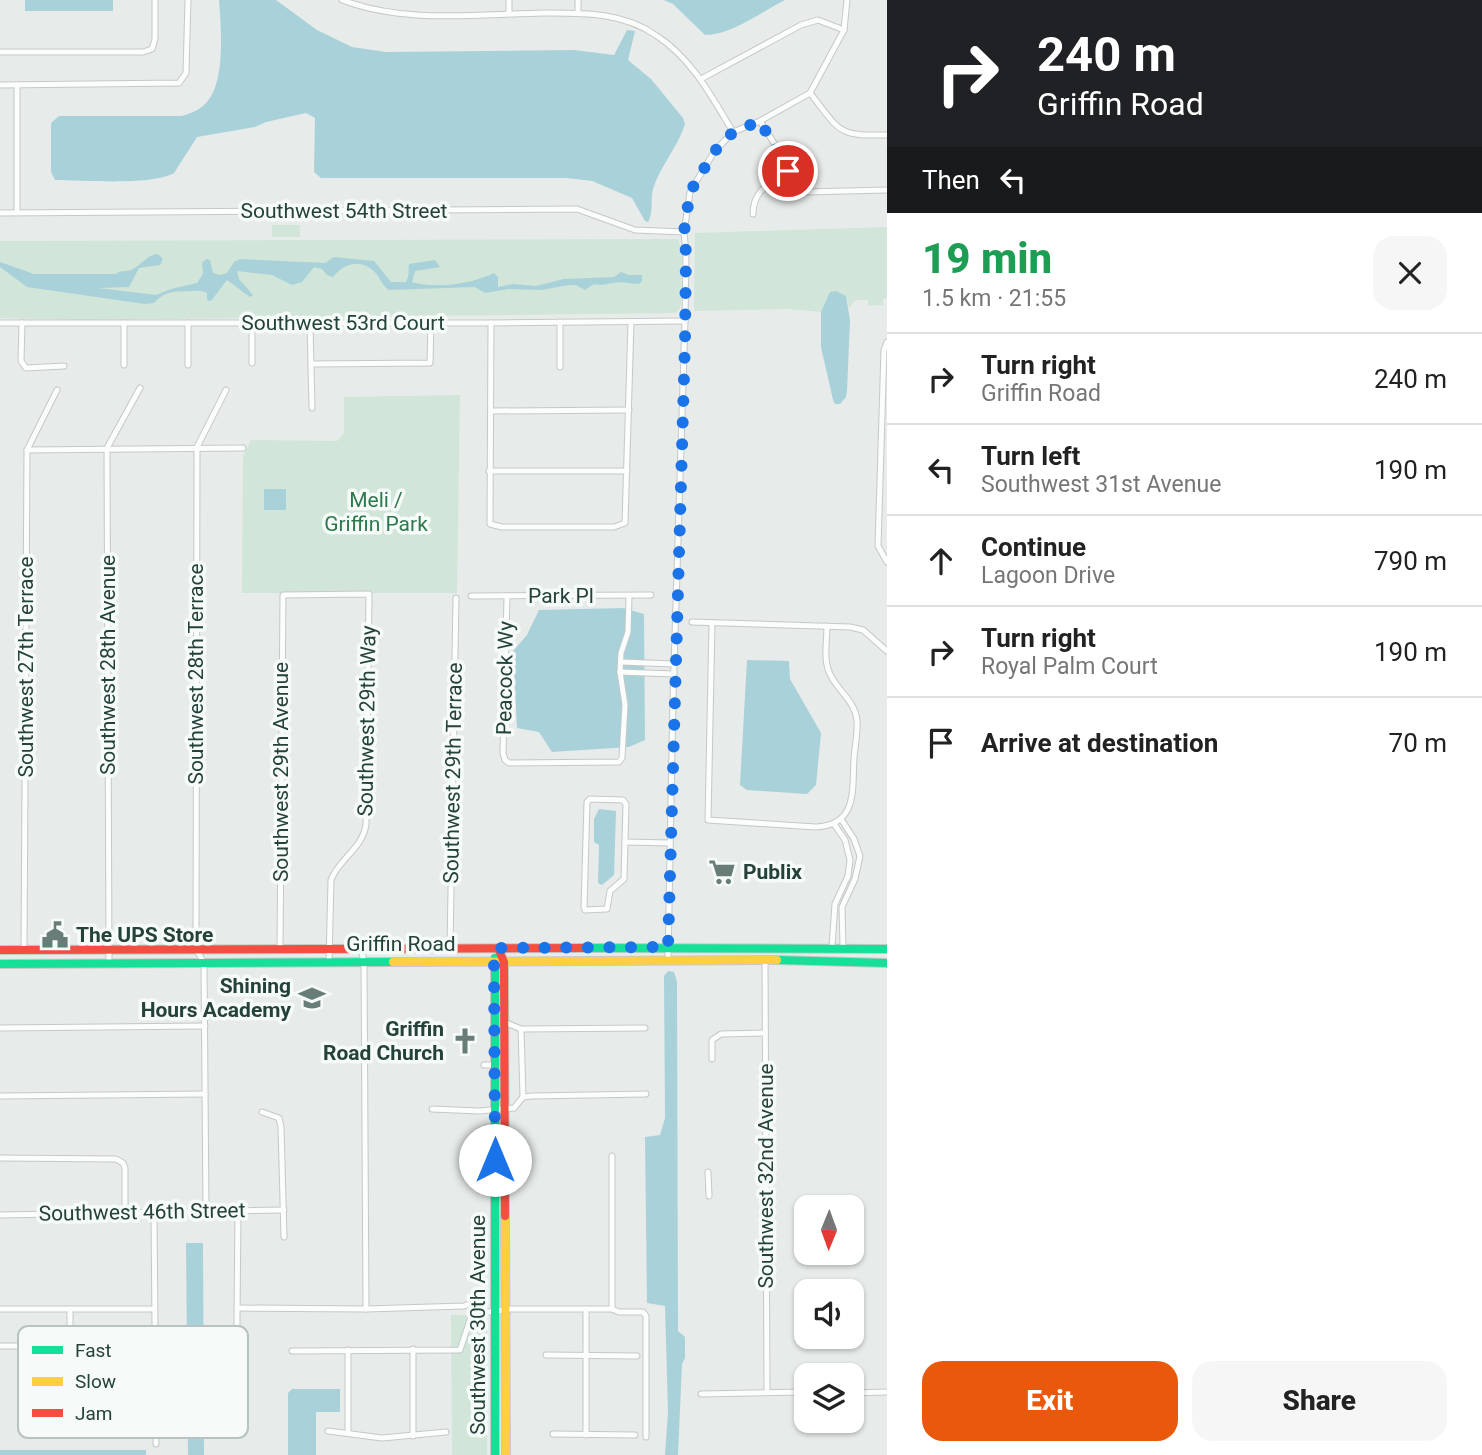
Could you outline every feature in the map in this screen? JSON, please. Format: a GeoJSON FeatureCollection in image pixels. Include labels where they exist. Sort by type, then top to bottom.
{"type":"FeatureCollection","features":[{"type":"Feature","properties":{"kind":"main road","name":"Griffin Road"},"geometry":{"type":"LineString","coordinates":[[2,951],[668,947],[887,949]]}},
{"type":"Feature","properties":{"kind":"main road"},"geometry":{"type":"LineString","coordinates":[[765,960],[776,952],[798,947]]}},
{"type":"Feature","properties":{"kind":"main road","name":"Southwest 30th Avenue"},"geometry":{"type":"LineString","coordinates":[[495,1454],[499,1108],[504,1022],[504,961],[498,948]]}},
{"type":"Feature","properties":{"kind":"main road","name":"Southwest 30th Avenue"},"geometry":{"type":"LineString","coordinates":[[498,948],[494,962],[494,1065],[499,1108],[506,1309],[506,1454]]}},
{"type":"Feature","properties":{"kind":"main road","name":"Griffin Road"},"geometry":{"type":"LineString","coordinates":[[0,964],[668,960],[887,963]]}},
{"type":"Feature","properties":{"kind":"street"},"geometry":{"type":"LineString","coordinates":[[0,52],[152,49],[155,39],[155,0]]}},
{"type":"Feature","properties":{"kind":"street"},"geometry":{"type":"LineString","coordinates":[[0,85],[179,83],[186,73],[188,0]]}},
{"type":"Feature","properties":{"kind":"street"},"geometry":{"type":"LineString","coordinates":[[342,0],[376,12],[408,15],[578,13],[607,15],[631,23],[657,35],[701,79],[733,132]]}},
{"type":"Feature","properties":{"kind":"street"},"geometry":{"type":"LineString","coordinates":[[509,0],[509,13]]}},
{"type":"Feature","properties":{"kind":"street"},"geometry":{"type":"LineString","coordinates":[[578,0],[578,13]]}},
{"type":"Feature","properties":{"kind":"street"},"geometry":{"type":"LineString","coordinates":[[668,960],[685,321],[684,232],[690,192],[714,152],[733,132],[760,121],[810,93],[844,30],[846,0]]}},
{"type":"Feature","properties":{"kind":"street"},"geometry":{"type":"LineString","coordinates":[[701,79],[801,25],[818,20],[844,30]]}},
{"type":"Feature","properties":{"kind":"street"},"geometry":{"type":"LineString","coordinates":[[17,85],[17,212]]}},
{"type":"Feature","properties":{"kind":"street"},"geometry":{"type":"LineString","coordinates":[[810,93],[844,133],[855,136],[887,135]]}},
{"type":"Feature","properties":{"kind":"street"},"geometry":{"type":"LineString","coordinates":[[760,121],[796,186],[805,192],[887,190]]}},
{"type":"Feature","properties":{"kind":"street"},"geometry":{"type":"LineString","coordinates":[[752,214],[753,201],[761,189],[788,171]]}},
{"type":"Feature","properties":{"kind":"street","name":"Southwest 54th Street"},"geometry":{"type":"LineString","coordinates":[[0,212],[577,209],[635,230],[684,232]]}},
{"type":"Feature","properties":{"kind":"street","name":"Southwest 53rd Court"},"geometry":{"type":"LineString","coordinates":[[0,323],[685,321]]}},
{"type":"Feature","properties":{"kind":"street"},"geometry":{"type":"LineString","coordinates":[[560,322],[560,367]]}},
{"type":"Feature","properties":{"kind":"street"},"geometry":{"type":"LineString","coordinates":[[491,323],[490,524],[502,527],[614,527],[625,523],[631,322]]}},
{"type":"Feature","properties":{"kind":"street"},"geometry":{"type":"LineString","coordinates":[[22,323],[21,361],[26,368],[64,366]]}},
{"type":"Feature","properties":{"kind":"street"},"geometry":{"type":"LineString","coordinates":[[124,323],[124,365]]}},
{"type":"Feature","properties":{"kind":"street"},"geometry":{"type":"LineString","coordinates":[[188,323],[188,365]]}},
{"type":"Feature","properties":{"kind":"street"},"geometry":{"type":"LineString","coordinates":[[252,323],[252,363]]}},
{"type":"Feature","properties":{"kind":"street"},"geometry":{"type":"LineString","coordinates":[[310,323],[312,408]]}},
{"type":"Feature","properties":{"kind":"street"},"geometry":{"type":"LineString","coordinates":[[311,364],[430,363],[431,323]]}},
{"type":"Feature","properties":{"kind":"street"},"geometry":{"type":"LineString","coordinates":[[885,560],[878,547],[884,460],[884,350],[887,342]]}},
{"type":"Feature","properties":{"kind":"street","name":"Southwest 28th Avenue"},"geometry":{"type":"LineString","coordinates":[[109,963],[107,448],[140,388]]}},
{"type":"Feature","properties":{"kind":"street","name":"Southwest 27th Terrace"},"geometry":{"type":"LineString","coordinates":[[24,950],[27,450],[57,390]]}},
{"type":"Feature","properties":{"kind":"street","name":"Southwest 28th Terrace"},"geometry":{"type":"LineString","coordinates":[[204,963],[196,949],[197,447],[226,390]]}},
{"type":"Feature","properties":{"kind":"street"},"geometry":{"type":"LineString","coordinates":[[492,411],[629,410]]}},
{"type":"Feature","properties":{"kind":"street"},"geometry":{"type":"LineString","coordinates":[[27,450],[243,448]]}},
{"type":"Feature","properties":{"kind":"street"},"geometry":{"type":"LineString","coordinates":[[489,471],[627,471]]}},
{"type":"Feature","properties":{"kind":"street","name":"Southwest 29th Avenue"},"geometry":{"type":"LineString","coordinates":[[280,948],[283,595],[369,594]]}},
{"type":"Feature","properties":{"kind":"street","name":"Southwest 29th Way"},"geometry":{"type":"LineString","coordinates":[[329,962],[331,880],[335,870],[359,845],[366,824],[369,594]]}},
{"type":"Feature","properties":{"kind":"street","name":"Park Pl"},"geometry":{"type":"LineString","coordinates":[[471,596],[651,595]]}},
{"type":"Feature","properties":{"kind":"street","name":"Peacock Wy"},"geometry":{"type":"LineString","coordinates":[[507,596],[505,760],[509,763],[620,762],[624,751],[625,716],[620,672]]}},
{"type":"Feature","properties":{"kind":"street"},"geometry":{"type":"LineString","coordinates":[[629,596],[628,632],[620,672],[674,674]]}},
{"type":"Feature","properties":{"kind":"street","name":"Southwest 29th Terrace"},"geometry":{"type":"LineString","coordinates":[[450,948],[456,598]]}},
{"type":"Feature","properties":{"kind":"street"},"geometry":{"type":"LineString","coordinates":[[692,622],[827,626],[863,630],[887,652]]}},
{"type":"Feature","properties":{"kind":"street"},"geometry":{"type":"LineString","coordinates":[[712,623],[708,820],[816,827],[834,824],[852,804],[857,719],[828,669],[827,626]]}},
{"type":"Feature","properties":{"kind":"street"},"geometry":{"type":"LineString","coordinates":[[621,662],[674,664]]}},
{"type":"Feature","properties":{"kind":"street"},"geometry":{"type":"LineString","coordinates":[[590,799],[623,800],[626,804],[625,842],[624,879],[610,891],[609,906],[607,909],[584,910],[587,802],[590,799]]}},
{"type":"Feature","properties":{"kind":"street"},"geometry":{"type":"LineString","coordinates":[[841,819],[854,839],[860,856],[855,879],[842,906],[842,947]]}},
{"type":"Feature","properties":{"kind":"street"},"geometry":{"type":"LineString","coordinates":[[832,947],[835,904],[848,876],[850,860],[845,841],[834,824]]}},
{"type":"Feature","properties":{"kind":"street"},"geometry":{"type":"LineString","coordinates":[[625,842],[670,844]]}},
{"type":"Feature","properties":{"kind":"street"},"geometry":{"type":"LineString","coordinates":[[361,948],[364,962],[366,1309]]}},
{"type":"Feature","properties":{"kind":"street","name":"Southwest 32nd Avenue"},"geometry":{"type":"LineString","coordinates":[[765,960],[767,1392]]}},
{"type":"Feature","properties":{"kind":"street"},"geometry":{"type":"LineString","coordinates":[[204,963],[206,1211]]}},
{"type":"Feature","properties":{"kind":"street"},"geometry":{"type":"LineString","coordinates":[[504,1022],[521,1029],[645,1028]]}},
{"type":"Feature","properties":{"kind":"street"},"geometry":{"type":"LineString","coordinates":[[0,1028],[205,1026]]}},
{"type":"Feature","properties":{"kind":"street"},"geometry":{"type":"LineString","coordinates":[[432,1109],[480,1111],[514,1108],[523,1097],[521,1029]]}},
{"type":"Feature","properties":{"kind":"street"},"geometry":{"type":"LineString","coordinates":[[712,1059],[712,1040],[721,1034],[765,1033]]}},
{"type":"Feature","properties":{"kind":"street"},"geometry":{"type":"LineString","coordinates":[[484,1065],[494,1065]]}},
{"type":"Feature","properties":{"kind":"street"},"geometry":{"type":"LineString","coordinates":[[0,1096],[205,1094]]}},
{"type":"Feature","properties":{"kind":"street"},"geometry":{"type":"LineString","coordinates":[[523,1097],[646,1094]]}},
{"type":"Feature","properties":{"kind":"street"},"geometry":{"type":"LineString","coordinates":[[262,1112],[279,1118],[281,1127],[285,1237]]}},
{"type":"Feature","properties":{"kind":"street"},"geometry":{"type":"LineString","coordinates":[[612,1156],[612,1309]]}},
{"type":"Feature","properties":{"kind":"street"},"geometry":{"type":"LineString","coordinates":[[0,1158],[116,1159],[123,1163],[125,1168],[125,1213]]}},
{"type":"Feature","properties":{"kind":"street"},"geometry":{"type":"LineString","coordinates":[[708,1172],[709,1196]]}},
{"type":"Feature","properties":{"kind":"street","name":"Southwest 46th Street"},"geometry":{"type":"LineString","coordinates":[[0,1215],[284,1210]]}},
{"type":"Feature","properties":{"kind":"street"},"geometry":{"type":"LineString","coordinates":[[237,1326],[238,1211]]}},
{"type":"Feature","properties":{"kind":"street"},"geometry":{"type":"LineString","coordinates":[[154,1212],[154,1326]]}},
{"type":"Feature","properties":{"kind":"street"},"geometry":{"type":"LineString","coordinates":[[237,1308],[366,1309],[464,1306],[476,1301]]}},
{"type":"Feature","properties":{"kind":"street"},"geometry":{"type":"LineString","coordinates":[[0,1309],[154,1309]]}},
{"type":"Feature","properties":{"kind":"street"},"geometry":{"type":"LineString","coordinates":[[70,1309],[70,1326]]}},
{"type":"Feature","properties":{"kind":"street"},"geometry":{"type":"LineString","coordinates":[[292,1351],[460,1350],[472,1314],[478,1312],[496,1313],[506,1309],[612,1309],[619,1312],[643,1312],[646,1316],[646,1437]]}},
{"type":"Feature","properties":{"kind":"street"},"geometry":{"type":"LineString","coordinates":[[586,1309],[586,1435]]}},
{"type":"Feature","properties":{"kind":"street"},"geometry":{"type":"LineString","coordinates":[[0,1346],[18,1347]]}},
{"type":"Feature","properties":{"kind":"street"},"geometry":{"type":"LineString","coordinates":[[413,1349],[413,1436]]}},
{"type":"Feature","properties":{"kind":"street"},"geometry":{"type":"LineString","coordinates":[[348,1350],[348,1432]]}},
{"type":"Feature","properties":{"kind":"street"},"geometry":{"type":"LineString","coordinates":[[546,1355],[637,1356]]}},
{"type":"Feature","properties":{"kind":"street"},"geometry":{"type":"LineString","coordinates":[[701,1394],[794,1392]]}},
{"type":"Feature","properties":{"kind":"street"},"geometry":{"type":"LineString","coordinates":[[864,1393],[887,1392]]}},
{"type":"Feature","properties":{"kind":"street"},"geometry":{"type":"LineString","coordinates":[[328,1431],[382,1438],[446,1433]]}},
{"type":"Feature","properties":{"kind":"street"},"geometry":{"type":"LineString","coordinates":[[554,1434],[635,1435]]}},
{"type":"Feature","properties":{"kind":"street"},"geometry":{"type":"LineString","coordinates":[[156,1438],[156,1444]]}},
{"type":"Feature","properties":{"kind":"green space"},"geometry":{"type":"Polygon","coordinates":[[[272,225],[300,225],[300,237],[272,237],[272,225]]]}},
{"type":"Feature","properties":{"kind":"green space"},"geometry":{"type":"Polygon","coordinates":[[[887,227],[887,298],[883,299],[883,305],[868,306],[868,300],[855,300],[849,308],[846,296],[830,293],[821,312],[790,309],[694,311],[695,233],[887,227]]]}},
{"type":"Feature","properties":{"kind":"green space"},"geometry":{"type":"Polygon","coordinates":[[[678,239],[682,250],[681,303],[675,313],[79,320],[0,318],[0,241],[678,239]]]}},
{"type":"Feature","properties":{"kind":"green space","name":"Meli / Griffin Park"},"geometry":{"type":"Polygon","coordinates":[[[460,395],[457,593],[242,593],[243,456],[251,440],[337,441],[344,433],[344,397],[460,395]]]}},
{"type":"Feature","properties":{"kind":"green space"},"geometry":{"type":"Polygon","coordinates":[[[451,1315],[480,1315],[487,1323],[487,1455],[452,1455],[451,1315]]]}},
{"type":"Feature","properties":{"kind":"water"},"geometry":{"type":"Polygon","coordinates":[[[25,0],[113,0],[113,11],[25,11],[25,0]]]}},
{"type":"Feature","properties":{"kind":"water"},"geometry":{"type":"Polygon","coordinates":[[[219,0],[276,0],[317,30],[352,47],[386,52],[574,50],[614,55],[627,30],[635,31],[628,60],[651,79],[685,124],[656,181],[648,222],[632,198],[592,181],[567,178],[321,178],[314,172],[315,118],[306,113],[255,127],[197,137],[174,173],[163,177],[134,181],[55,180],[51,172],[51,123],[59,116],[182,116],[206,103],[217,82],[219,69],[219,0]]]}},
{"type":"Feature","properties":{"kind":"water"},"geometry":{"type":"Polygon","coordinates":[[[664,0],[785,0],[736,27],[705,35],[673,4],[664,0]]]}},
{"type":"Feature","properties":{"kind":"water"},"geometry":{"type":"Polygon","coordinates":[[[158,254],[163,259],[160,265],[139,268],[129,287],[98,288],[156,295],[197,283],[203,274],[202,262],[207,259],[210,260],[213,273],[220,275],[227,273],[234,262],[240,259],[325,263],[334,257],[374,261],[391,282],[406,282],[409,264],[435,260],[440,267],[415,271],[412,282],[454,284],[494,273],[498,277],[498,287],[513,284],[536,286],[564,279],[614,277],[621,272],[642,275],[642,281],[639,284],[594,284],[585,290],[569,285],[541,290],[508,289],[485,293],[475,287],[389,290],[373,270],[355,264],[343,268],[333,277],[314,267],[302,282],[292,285],[272,275],[237,271],[239,279],[253,295],[250,297],[227,280],[211,301],[207,300],[205,292],[179,291],[170,292],[154,303],[145,304],[27,287],[0,267],[0,262],[34,274],[116,274],[133,269],[158,254]]]}},
{"type":"Feature","properties":{"kind":"water"},"geometry":{"type":"Polygon","coordinates":[[[836,291],[846,296],[850,320],[847,391],[840,404],[835,404],[833,400],[821,347],[821,312],[830,292],[836,291]]]}},
{"type":"Feature","properties":{"kind":"water"},"geometry":{"type":"Polygon","coordinates":[[[264,489],[286,489],[286,510],[264,510],[264,489]]]}},
{"type":"Feature","properties":{"kind":"water"},"geometry":{"type":"Polygon","coordinates":[[[623,608],[644,614],[645,740],[629,747],[552,752],[539,732],[517,728],[513,651],[527,635],[539,610],[623,608]]]}},
{"type":"Feature","properties":{"kind":"water"},"geometry":{"type":"Polygon","coordinates":[[[747,660],[789,661],[790,679],[821,733],[816,785],[807,794],[747,790],[740,785],[747,660]]]}},
{"type":"Feature","properties":{"kind":"water"},"geometry":{"type":"Polygon","coordinates":[[[599,809],[616,811],[614,875],[602,885],[598,883],[599,845],[594,842],[594,819],[599,809]]]}},
{"type":"Feature","properties":{"kind":"water"},"geometry":{"type":"Polygon","coordinates":[[[668,971],[674,972],[677,982],[678,1331],[685,1337],[678,1455],[665,1455],[668,1412],[665,1306],[647,1303],[645,1137],[660,1135],[665,1118],[664,976],[668,971]]]}},
{"type":"Feature","properties":{"kind":"water"},"geometry":{"type":"Polygon","coordinates":[[[186,1243],[203,1243],[203,1326],[187,1326],[186,1243]]]}},
{"type":"Feature","properties":{"kind":"water"},"geometry":{"type":"Polygon","coordinates":[[[292,1389],[340,1389],[340,1412],[316,1412],[316,1455],[288,1455],[288,1393],[292,1389]]]}},
{"type":"Feature","properties":{"kind":"water"},"geometry":{"type":"Polygon","coordinates":[[[188,1438],[204,1438],[204,1455],[188,1455],[188,1438]]]}},
{"type":"Feature","properties":{"kind":"water"},"geometry":{"type":"Polygon","coordinates":[[[0,1450],[146,1450],[146,1455],[0,1455],[0,1450]]]}},
{"type":"Feature","properties":{"kind":"traffic: fast"},"geometry":{"type":"LineString","coordinates":[[589,948],[887,949]]}},
{"type":"Feature","properties":{"kind":"traffic: fast"},"geometry":{"type":"LineString","coordinates":[[495,958],[495,1455]]}},
{"type":"Feature","properties":{"kind":"traffic: fast"},"geometry":{"type":"LineString","coordinates":[[777,960],[887,963]]}},
{"type":"Feature","properties":{"kind":"traffic: fast"},"geometry":{"type":"LineString","coordinates":[[0,964],[393,962]]}},
{"type":"Feature","properties":{"kind":"traffic: slow"},"geometry":{"type":"LineString","coordinates":[[393,962],[777,960]]}},
{"type":"Feature","properties":{"kind":"traffic: slow"},"geometry":{"type":"LineString","coordinates":[[505,1216],[506,1455]]}},
{"type":"Feature","properties":{"kind":"traffic: jam"},"geometry":{"type":"LineString","coordinates":[[498,948],[504,962],[505,1216]]}},
{"type":"Feature","properties":{"kind":"traffic: jam"},"geometry":{"type":"LineString","coordinates":[[0,950],[589,948]]}},
{"type":"Feature","properties":{"kind":"place","name":"Publix"},"geometry":{"type":"Point","coordinates":[722,872]}},
{"type":"Feature","properties":{"kind":"place","name":"The UPS Store"},"geometry":{"type":"Point","coordinates":[55,935]}},
{"type":"Feature","properties":{"kind":"place","name":"Shining Hours Academy"},"geometry":{"type":"Point","coordinates":[312,998]}},
{"type":"Feature","properties":{"kind":"place","name":"Griffin Road Church"},"geometry":{"type":"Point","coordinates":[465,1041]}},
{"type":"Feature","properties":{"kind":"route"},"geometry":{"type":"LineString","coordinates":[[495,1160],[494,962],[498,948],[668,947],[685,341],[684,232],[690,192],[714,152],[733,132],[760,121],[788,171]]}}]}
